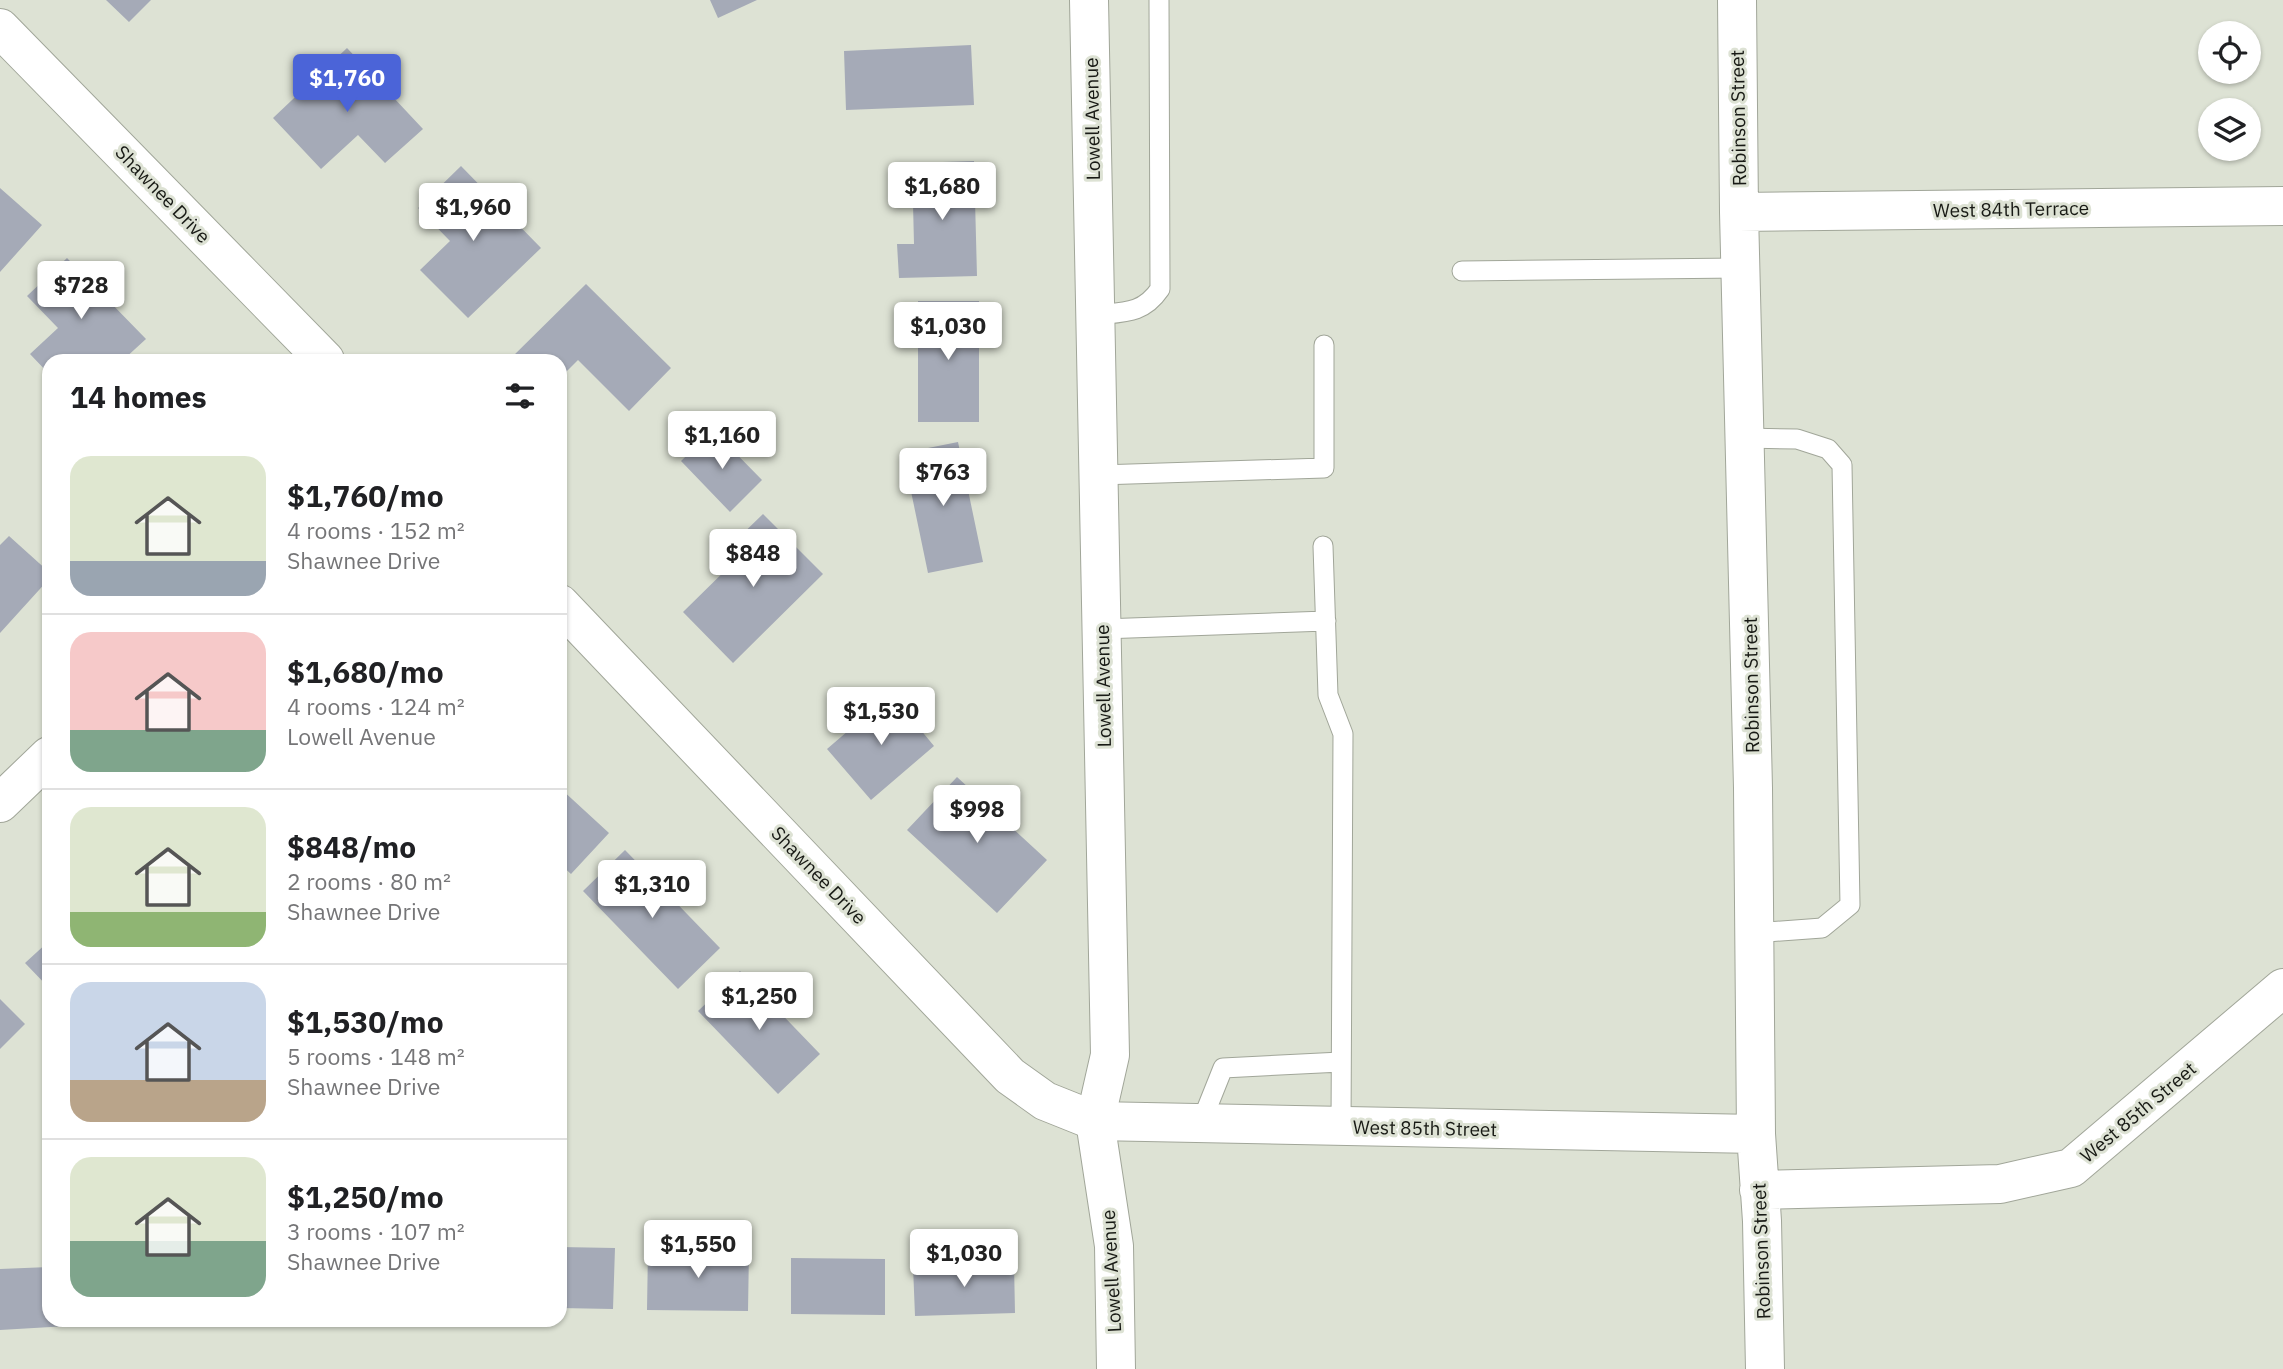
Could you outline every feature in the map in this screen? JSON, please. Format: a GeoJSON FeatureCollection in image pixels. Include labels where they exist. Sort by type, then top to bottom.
{"type":"FeatureCollection","features":[{"type":"Feature","properties":{"kind":"street","name":"Lowell Avenue"},"geometry":{"type":"LineString","coordinates":[[1089,0],[1110,1055],[1095,1121],[1114,1246],[1116,1369]]}},
{"type":"Feature","properties":{"kind":"street","name":"Robinson Street"},"geometry":{"type":"LineString","coordinates":[[1737,0],[1756,1134],[1765,1369]]}},
{"type":"Feature","properties":{"kind":"street","name":"Shawnee Drive"},"geometry":{"type":"LineString","coordinates":[[0,28],[320,354]]}},
{"type":"Feature","properties":{"kind":"street","name":"West 84th Terrace"},"geometry":{"type":"LineString","coordinates":[[1739,212],[2283,205]]}},
{"type":"Feature","properties":{"kind":"street","name":"Shawnee Drive"},"geometry":{"type":"LineString","coordinates":[[567,611],[1010,1076],[1045,1101],[1095,1121]]}},
{"type":"Feature","properties":{"kind":"street"},"geometry":{"type":"LineString","coordinates":[[0,803],[42,763]]}},
{"type":"Feature","properties":{"kind":"street","name":"West 85th Street"},"geometry":{"type":"LineString","coordinates":[[1759,1190],[2000,1184],[2071,1168],[2283,988]]}},
{"type":"Feature","properties":{"kind":"street","name":"West 85th Street"},"geometry":{"type":"LineString","coordinates":[[1095,1121],[1756,1134]]}},
{"type":"Feature","properties":{"kind":"lane"},"geometry":{"type":"LineString","coordinates":[[1096,315],[1125,312],[1149,304],[1160,289],[1159,0]]}},
{"type":"Feature","properties":{"kind":"lane"},"geometry":{"type":"LineString","coordinates":[[1462,271],[1740,268]]}},
{"type":"Feature","properties":{"kind":"lane"},"geometry":{"type":"LineString","coordinates":[[1099,475],[1324,468],[1324,345]]}},
{"type":"Feature","properties":{"kind":"lane"},"geometry":{"type":"LineString","coordinates":[[1745,438],[1797,439],[1828,449],[1842,465],[1850,905],[1822,928],[1754,933]]}},
{"type":"Feature","properties":{"kind":"lane"},"geometry":{"type":"LineString","coordinates":[[1323,546],[1328,695],[1342,734],[1341,1126]]}},
{"type":"Feature","properties":{"kind":"lane"},"geometry":{"type":"LineString","coordinates":[[1102,629],[1326,621]]}},
{"type":"Feature","properties":{"kind":"lane"},"geometry":{"type":"LineString","coordinates":[[1201,1123],[1223,1068],[1341,1062]]}},
{"type":"Feature","properties":{"kind":"building"},"geometry":{"type":"Polygon","coordinates":[[[106,0],[151,0],[129,22],[106,0]]]}},
{"type":"Feature","properties":{"kind":"building"},"geometry":{"type":"Polygon","coordinates":[[[710,0],[757,0],[718,18],[710,0]]]}},
{"type":"Feature","properties":{"kind":"building"},"geometry":{"type":"Polygon","coordinates":[[[971,45],[974,105],[846,110],[844,51],[971,45]]]}},
{"type":"Feature","properties":{"kind":"building"},"geometry":{"type":"Polygon","coordinates":[[[347,48],[423,129],[385,163],[358,135],[321,169],[273,118],[347,48]]]}},
{"type":"Feature","properties":{"kind":"building"},"geometry":{"type":"Polygon","coordinates":[[[974,161],[977,276],[899,278],[897,244],[914,244],[912,163],[974,161]]]}},
{"type":"Feature","properties":{"kind":"building"},"geometry":{"type":"Polygon","coordinates":[[[461,166],[541,248],[468,318],[420,270],[450,241],[418,208],[461,166]]]}},
{"type":"Feature","properties":{"kind":"building"},"geometry":{"type":"Polygon","coordinates":[[[0,188],[42,225],[0,272],[0,188]]]}},
{"type":"Feature","properties":{"kind":"building"},"geometry":{"type":"Polygon","coordinates":[[[67,258],[146,339],[130,354],[42,354],[42,367],[30,354],[58,328],[27,296],[67,258]]]}},
{"type":"Feature","properties":{"kind":"building"},"geometry":{"type":"Polygon","coordinates":[[[586,284],[671,368],[629,411],[578,360],[567,371],[567,354],[515,354],[586,284]]]}},
{"type":"Feature","properties":{"kind":"building"},"geometry":{"type":"Polygon","coordinates":[[[918,301],[979,301],[979,422],[918,422],[918,301]]]}},
{"type":"Feature","properties":{"kind":"building"},"geometry":{"type":"Polygon","coordinates":[[[713,430],[762,480],[730,512],[681,461],[713,430]]]}},
{"type":"Feature","properties":{"kind":"building"},"geometry":{"type":"Polygon","coordinates":[[[958,442],[983,562],[928,573],[903,453],[958,442]]]}},
{"type":"Feature","properties":{"kind":"building"},"geometry":{"type":"Polygon","coordinates":[[[763,514],[823,574],[733,663],[683,612],[741,555],[731,545],[763,514]]]}},
{"type":"Feature","properties":{"kind":"building"},"geometry":{"type":"Polygon","coordinates":[[[9,536],[42,566],[42,587],[0,633],[0,545],[9,536]]]}},
{"type":"Feature","properties":{"kind":"building"},"geometry":{"type":"Polygon","coordinates":[[[891,694],[934,746],[871,800],[827,749],[891,694]]]}},
{"type":"Feature","properties":{"kind":"building"},"geometry":{"type":"Polygon","coordinates":[[[957,777],[1047,860],[997,913],[907,830],[957,777]]]}},
{"type":"Feature","properties":{"kind":"building"},"geometry":{"type":"Polygon","coordinates":[[[567,794],[609,833],[571,874],[567,870],[567,794]]]}},
{"type":"Feature","properties":{"kind":"building"},"geometry":{"type":"Polygon","coordinates":[[[625,850],[720,948],[678,989],[583,891],[625,850]]]}},
{"type":"Feature","properties":{"kind":"building"},"geometry":{"type":"Polygon","coordinates":[[[42,947],[42,981],[25,963],[42,947]]]}},
{"type":"Feature","properties":{"kind":"building"},"geometry":{"type":"Polygon","coordinates":[[[740,971],[820,1054],[778,1094],[698,1011],[740,971]]]}},
{"type":"Feature","properties":{"kind":"building"},"geometry":{"type":"Polygon","coordinates":[[[0,999],[25,1024],[0,1049],[0,999]]]}},
{"type":"Feature","properties":{"kind":"building"},"geometry":{"type":"Polygon","coordinates":[[[567,1247],[615,1248],[613,1309],[567,1308],[567,1247]]]}},
{"type":"Feature","properties":{"kind":"building"},"geometry":{"type":"Polygon","coordinates":[[[648,1249],[749,1250],[748,1311],[647,1310],[648,1249]]]}},
{"type":"Feature","properties":{"kind":"building"},"geometry":{"type":"Polygon","coordinates":[[[791,1258],[885,1259],[885,1315],[791,1314],[791,1258]]]}},
{"type":"Feature","properties":{"kind":"building"},"geometry":{"type":"Polygon","coordinates":[[[1014,1263],[1015,1313],[915,1316],[913,1266],[1014,1263]]]}},
{"type":"Feature","properties":{"kind":"building"},"geometry":{"type":"Polygon","coordinates":[[[42,1267],[42,1327],[51,1327],[0,1330],[0,1269],[42,1267]]]}}]}
